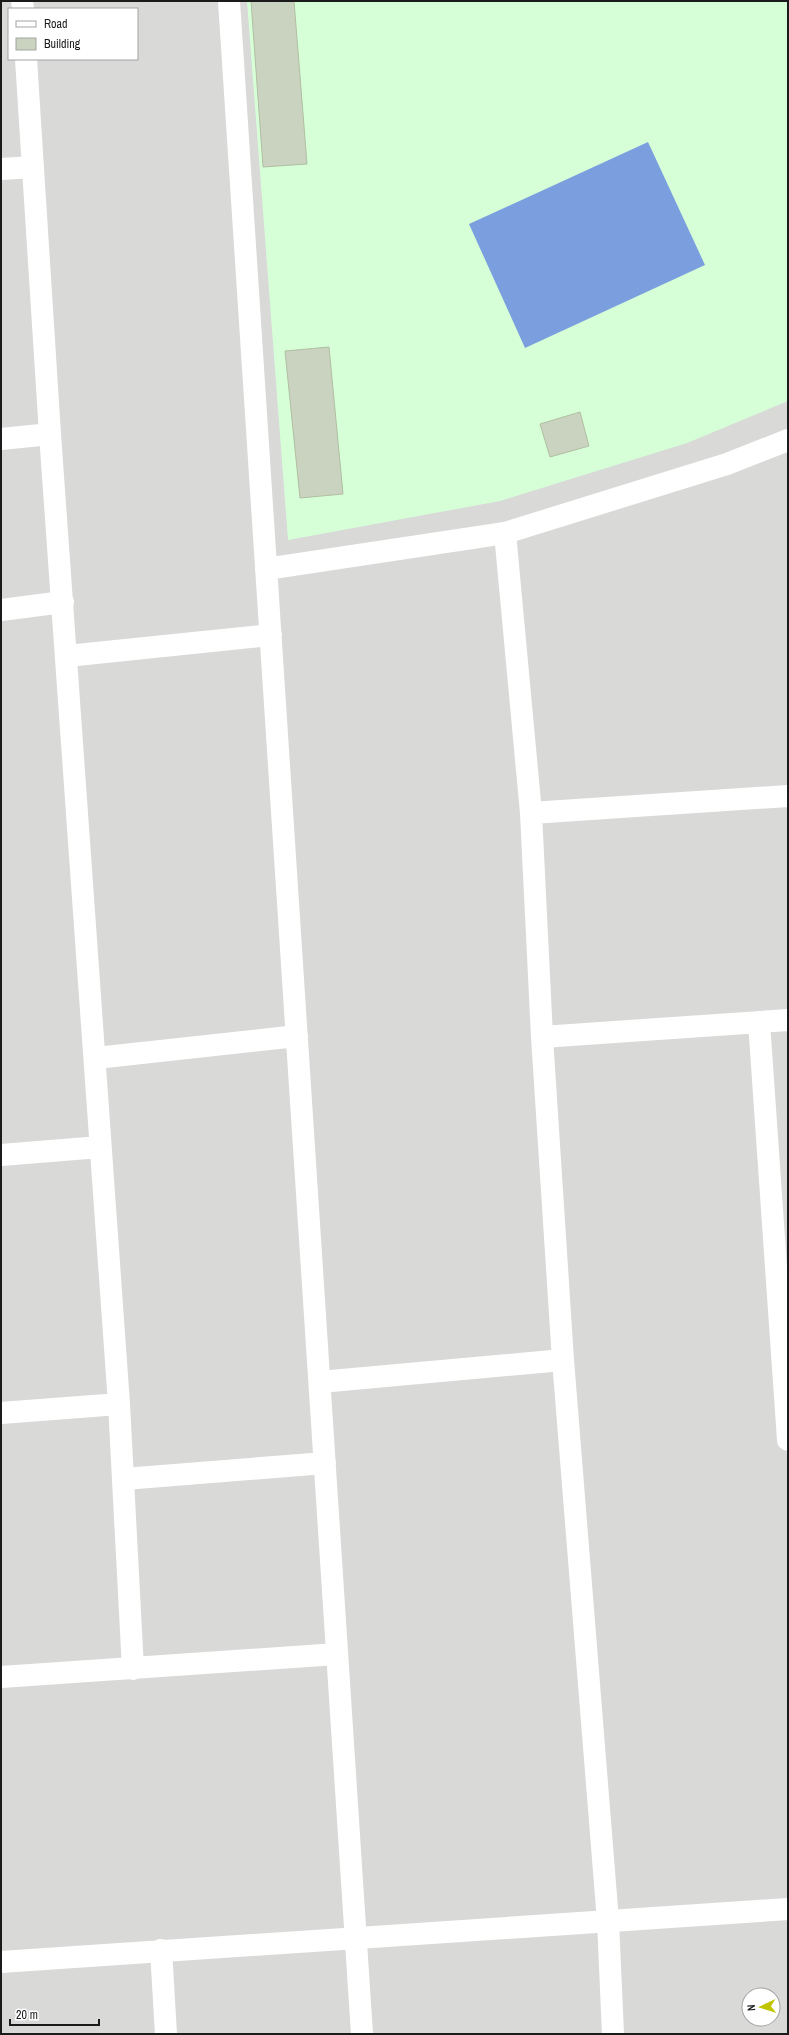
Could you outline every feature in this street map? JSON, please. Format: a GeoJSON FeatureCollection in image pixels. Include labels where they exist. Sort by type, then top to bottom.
{"type":"FeatureCollection","features":[{"type":"Feature","properties":{"kind":"street"},"geometry":{"type":"LineString","coordinates":[[230,1],[362,2034]]}},
{"type":"Feature","properties":{"kind":"street"},"geometry":{"type":"LineString","coordinates":[[26,60],[50,434],[96,1058],[100,1147],[124,1479],[133,1668]]}},
{"type":"Feature","properties":{"kind":"street"},"geometry":{"type":"LineString","coordinates":[[1,169],[33,167]]}},
{"type":"Feature","properties":{"kind":"street"},"geometry":{"type":"LineString","coordinates":[[1,439],[50,434]]}},
{"type":"Feature","properties":{"kind":"street"},"geometry":{"type":"LineString","coordinates":[[266,569],[505,533],[727,464],[788,440]]}},
{"type":"Feature","properties":{"kind":"street"},"geometry":{"type":"LineString","coordinates":[[505,533],[531,813],[542,1038],[563,1360],[608,1921],[613,2034]]}},
{"type":"Feature","properties":{"kind":"street"},"geometry":{"type":"LineString","coordinates":[[1,610],[63,602]]}},
{"type":"Feature","properties":{"kind":"street"},"geometry":{"type":"LineString","coordinates":[[67,656],[271,635]]}},
{"type":"Feature","properties":{"kind":"street"},"geometry":{"type":"LineString","coordinates":[[531,813],[788,796]]}},
{"type":"Feature","properties":{"kind":"street"},"geometry":{"type":"LineString","coordinates":[[542,1038],[788,1020]]}},
{"type":"Feature","properties":{"kind":"street"},"geometry":{"type":"LineString","coordinates":[[760,1022],[788,1440]]}},
{"type":"Feature","properties":{"kind":"street"},"geometry":{"type":"LineString","coordinates":[[96,1058],[297,1036]]}},
{"type":"Feature","properties":{"kind":"street"},"geometry":{"type":"LineString","coordinates":[[1,1155],[100,1147]]}},
{"type":"Feature","properties":{"kind":"street"},"geometry":{"type":"LineString","coordinates":[[320,1382],[563,1360]]}},
{"type":"Feature","properties":{"kind":"street"},"geometry":{"type":"LineString","coordinates":[[1,1413],[119,1404]]}},
{"type":"Feature","properties":{"kind":"street"},"geometry":{"type":"LineString","coordinates":[[124,1479],[325,1463]]}},
{"type":"Feature","properties":{"kind":"street"},"geometry":{"type":"LineString","coordinates":[[1,1677],[337,1654]]}},
{"type":"Feature","properties":{"kind":"street"},"geometry":{"type":"LineString","coordinates":[[1,1962],[788,1908]]}},
{"type":"Feature","properties":{"kind":"street"},"geometry":{"type":"LineString","coordinates":[[161,1950],[166,2034]]}},
{"type":"Feature","properties":{"kind":"shaded area"},"geometry":{"type":"Polygon","coordinates":[[[1,1],[788,1],[788,2034],[1,2034],[1,1]]]}},
{"type":"Feature","properties":{"kind":"shaded area"},"geometry":{"type":"Polygon","coordinates":[[[247,1],[788,1],[788,401],[687,443],[500,501],[288,540],[247,1]]]}},
{"type":"Feature","properties":{"kind":"shaded area"},"geometry":{"type":"Polygon","coordinates":[[[648,142],[705,265],[525,348],[469,224],[648,142]]]}},
{"type":"Feature","properties":{"kind":"building"},"geometry":{"type":"Polygon","coordinates":[[[251,1],[294,1],[307,164],[263,167],[251,1]]]}},
{"type":"Feature","properties":{"kind":"building"},"geometry":{"type":"Polygon","coordinates":[[[329,347],[343,494],[300,498],[285,351],[329,347]]]}},
{"type":"Feature","properties":{"kind":"building"},"geometry":{"type":"Polygon","coordinates":[[[580,412],[589,446],[550,457],[540,424],[580,412]]]}}]}
